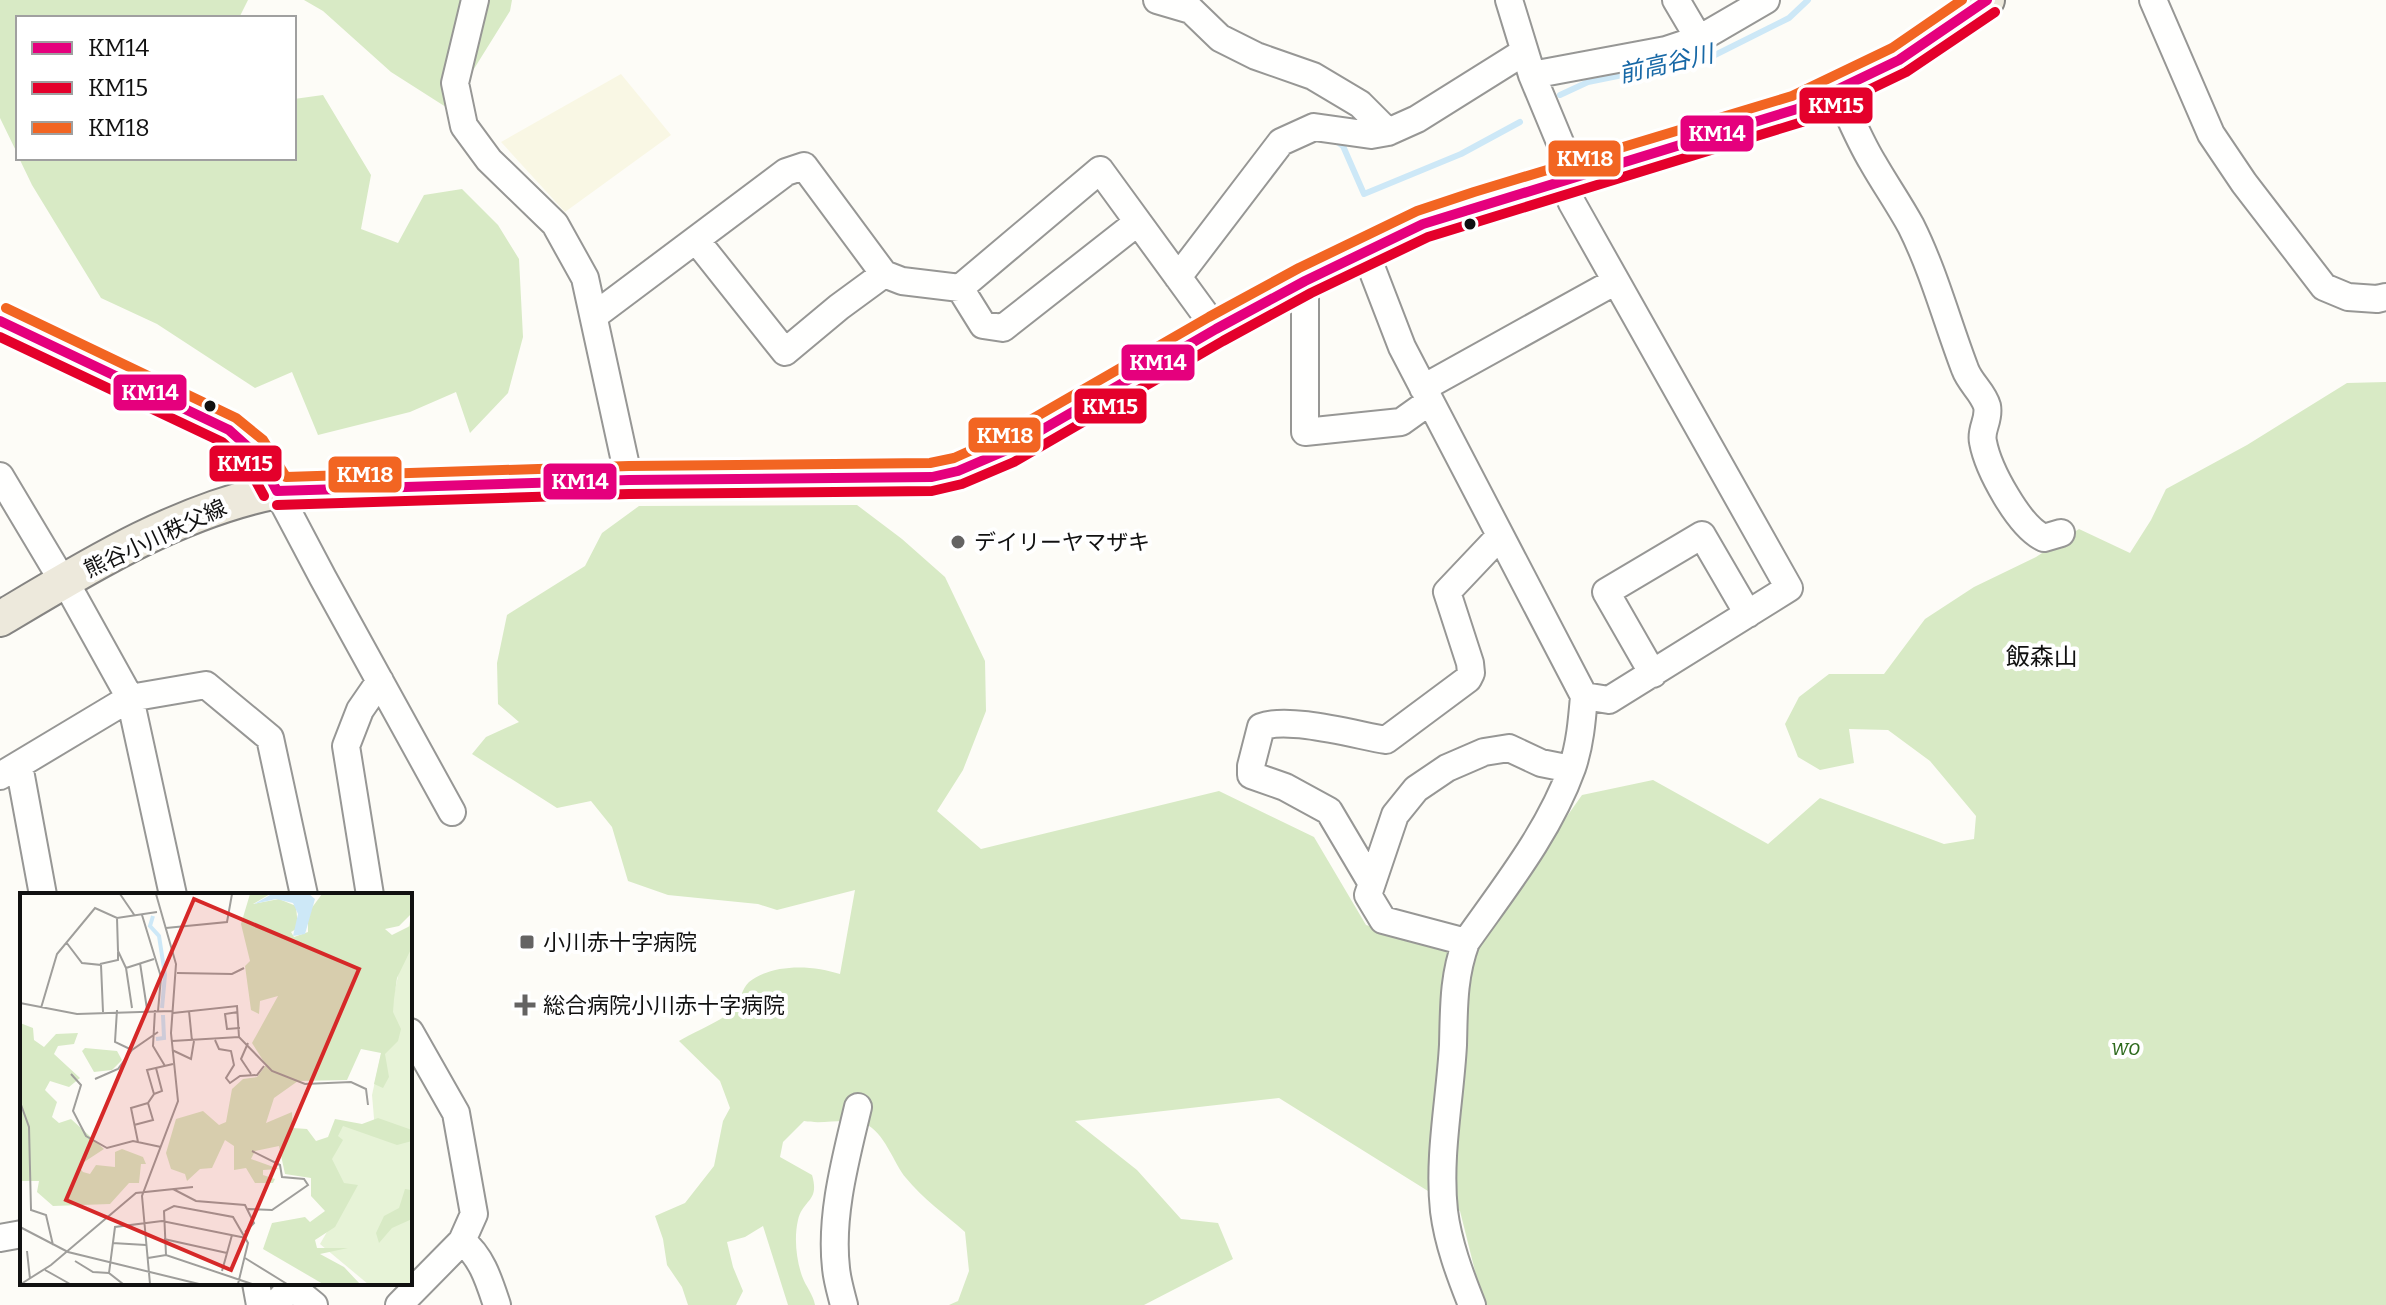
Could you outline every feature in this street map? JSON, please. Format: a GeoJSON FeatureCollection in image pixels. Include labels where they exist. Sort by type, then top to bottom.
{"type":"FeatureCollection","features":[{"type":"Feature","properties":{"kind":"main road","name":"熊谷小川秩父線"},"geometry":{"type":"LineString","coordinates":[[0,619],[159,531],[199,513],[277,491],[629,480],[932,477],[958,471],[1007,450],[1305,281],[1423,224],[1797,109],[1899,60],[1987,0]]}},
{"type":"Feature","properties":{"kind":"street"},"geometry":{"type":"LineString","coordinates":[[475,0],[455,83],[464,126],[489,160],[555,224],[585,278],[629,480]]}},
{"type":"Feature","properties":{"kind":"street"},"geometry":{"type":"LineString","coordinates":[[1157,0],[1191,5],[1220,38],[1256,56],[1313,76],[1360,104],[1388,132]]}},
{"type":"Feature","properties":{"kind":"street"},"geometry":{"type":"LineString","coordinates":[[1509,0],[1568,179],[1572,203],[1789,588],[1609,700],[1584,696]]}},
{"type":"Feature","properties":{"kind":"street"},"geometry":{"type":"LineString","coordinates":[[1676,0],[1699,39]]}},
{"type":"Feature","properties":{"kind":"street"},"geometry":{"type":"LineString","coordinates":[[1178,277],[1281,142],[1314,127],[1371,135],[1388,132],[1528,63],[1666,50],[1699,39],[1766,0]]}},
{"type":"Feature","properties":{"kind":"street"},"geometry":{"type":"LineString","coordinates":[[2153,0],[2211,134],[2244,183],[2324,287],[2348,297],[2386,297]]}},
{"type":"Feature","properties":{"kind":"street"},"geometry":{"type":"LineString","coordinates":[[1838,91],[1871,160],[1911,226],[1967,373],[1987,407],[1988,421],[1982,434],[1992,467],[2021,518],[2034,533],[2044,538],[2061,533]]}},
{"type":"Feature","properties":{"kind":"street"},"geometry":{"type":"LineString","coordinates":[[594,316],[786,172],[804,166],[884,274],[902,281],[960,288],[1100,170],[1216,329]]}},
{"type":"Feature","properties":{"kind":"street"},"geometry":{"type":"LineString","coordinates":[[960,288],[983,325],[1003,328],[1138,222]]}},
{"type":"Feature","properties":{"kind":"street"},"geometry":{"type":"LineString","coordinates":[[696,240],[785,352],[884,274]]}},
{"type":"Feature","properties":{"kind":"street"},"geometry":{"type":"LineString","coordinates":[[1365,251],[1402,347],[1584,696],[1580,735],[1571,769],[1546,822],[1466,942],[1458,964],[1452,1006],[1453,1044],[1443,1160],[1444,1212],[1459,1272],[1472,1305]]}},
{"type":"Feature","properties":{"kind":"street"},"geometry":{"type":"LineString","coordinates":[[1305,281],[1305,432],[1401,422],[1426,395],[1616,281]]}},
{"type":"Feature","properties":{"kind":"street"},"geometry":{"type":"LineString","coordinates":[[0,321],[229,430],[248,442],[266,463],[277,491],[452,812]]}},
{"type":"Feature","properties":{"kind":"street"},"geometry":{"type":"LineString","coordinates":[[0,476],[65,581],[130,698],[173,893]]}},
{"type":"Feature","properties":{"kind":"street"},"geometry":{"type":"LineString","coordinates":[[1653,674],[1606,592],[1702,535],[1748,614]]}},
{"type":"Feature","properties":{"kind":"street"},"geometry":{"type":"LineString","coordinates":[[1371,882],[1329,811],[1285,787],[1251,775],[1261,727],[1271,723],[1295,724],[1386,740],[1468,679],[1470,663],[1447,592],[1500,536]]}},
{"type":"Feature","properties":{"kind":"street"},"geometry":{"type":"LineString","coordinates":[[370,893],[346,746],[360,710],[380,681]]}},
{"type":"Feature","properties":{"kind":"street"},"geometry":{"type":"LineString","coordinates":[[42,893],[9,771],[130,698],[206,685],[270,738],[304,893]]}},
{"type":"Feature","properties":{"kind":"street"},"geometry":{"type":"LineString","coordinates":[[1466,942],[1383,920],[1368,895],[1395,815],[1416,789],[1447,768],[1484,752],[1509,748],[1541,763],[1571,769]]}},
{"type":"Feature","properties":{"kind":"street"},"geometry":{"type":"LineString","coordinates":[[399,1305],[462,1241],[474,1214],[456,1113],[412,1036]]}},
{"type":"Feature","properties":{"kind":"street"},"geometry":{"type":"LineString","coordinates":[[844,1305],[836,1267],[837,1220],[858,1107]]}},
{"type":"Feature","properties":{"kind":"street"},"geometry":{"type":"LineString","coordinates":[[0,1238],[20,1234]]}},
{"type":"Feature","properties":{"kind":"street"},"geometry":{"type":"LineString","coordinates":[[462,1241],[481,1263],[497,1305]]}},
{"type":"Feature","properties":{"kind":"street"},"geometry":{"type":"LineString","coordinates":[[256,1285],[260,1305]]}},
{"type":"Feature","properties":{"kind":"street"},"geometry":{"type":"LineString","coordinates":[[287,1292],[314,1305]]}},
{"type":"Feature","properties":{"kind":"shaded area"},"geometry":{"type":"Polygon","coordinates":[[[621,74],[671,135],[565,212],[501,142],[621,74]]]}},
{"type":"Feature","properties":{"kind":"green space"},"geometry":{"type":"Polygon","coordinates":[[[0,0],[248,0],[240,16],[16,16],[16,151],[0,118],[0,0]]]}},
{"type":"Feature","properties":{"kind":"green space"},"geometry":{"type":"Polygon","coordinates":[[[304,0],[512,0],[510,11],[449,109],[391,72],[323,11],[304,0]]]}},
{"type":"Feature","properties":{"kind":"green space"},"geometry":{"type":"Polygon","coordinates":[[[323,95],[371,175],[361,229],[398,243],[424,195],[462,189],[498,225],[519,259],[523,337],[508,393],[470,433],[456,392],[410,412],[318,435],[292,372],[255,388],[157,324],[101,298],[20,160],[296,160],[296,99],[323,95]]]}},
{"type":"Feature","properties":{"kind":"green space","name":"wo"},"geometry":{"type":"Polygon","coordinates":[[[2386,382],[2386,1305],[1486,1305],[1460,1211],[1279,1098],[1075,1121],[1137,1170],[1181,1219],[1218,1223],[1233,1259],[1144,1305],[949,1305],[958,1301],[969,1271],[965,1232],[912,1185],[872,1128],[850,1121],[804,1121],[783,1142],[780,1157],[812,1175],[814,1190],[800,1213],[796,1241],[800,1269],[815,1305],[788,1305],[763,1226],[745,1237],[727,1242],[743,1291],[736,1305],[688,1305],[682,1287],[667,1265],[655,1216],[685,1203],[714,1166],[723,1121],[730,1108],[720,1081],[679,1041],[729,1013],[746,985],[770,971],[818,969],[840,974],[855,890],[777,910],[758,904],[668,895],[628,881],[612,827],[591,801],[557,808],[472,754],[486,737],[519,722],[498,704],[497,663],[507,615],[585,566],[602,533],[639,506],[857,505],[945,577],[985,661],[986,711],[963,770],[937,811],[981,849],[1219,791],[1314,837],[1366,925],[1439,947],[1476,953],[1519,884],[1582,795],[1653,780],[1768,844],[1820,798],[1944,844],[1974,839],[1976,816],[1930,761],[1888,730],[1849,729],[1854,763],[1820,770],[1798,757],[1785,724],[1799,697],[1829,674],[1884,674],[1925,619],[1974,587],[2036,557],[2079,529],[2130,553],[2166,489],[2247,445],[2347,383],[2386,382]]]}},
{"type":"Feature","properties":{"kind":"waterway","name":"前高谷川"},"geometry":{"type":"LineString","coordinates":[[1560,95],[1588,82],[1711,57],[1789,18],[1808,0]]}},
{"type":"Feature","properties":{"kind":"waterway"},"geometry":{"type":"LineString","coordinates":[[1335,140],[1343,146],[1364,194],[1461,154],[1520,122]]}},
{"type":"Feature","properties":{"kind":"transit line","name":"KM18"},"geometry":{"type":"LineString","coordinates":[[6,308],[236,418],[263,440],[286,477],[629,466],[930,463],[954,458],[1001,437],[1299,268],[1417,211],[1792,96],[1892,48],[1962,0]]}},
{"type":"Feature","properties":{"kind":"transit line","name":"KM14"},"geometry":{"type":"LineString","coordinates":[[277,491],[629,480],[932,477],[958,471],[1007,450],[1305,281],[1423,224],[1797,109],[1899,60],[1987,0]]}},
{"type":"Feature","properties":{"kind":"transit line","name":"KM15"},"geometry":{"type":"LineString","coordinates":[[277,505],[629,494],[932,491],[962,484],[1014,462],[1311,293],[1428,237],[1802,122],[1906,72],[1995,12]]}},
{"type":"Feature","properties":{"kind":"transit line","name":"KM14"},"geometry":{"type":"LineString","coordinates":[[0,321],[229,430],[258,456],[277,491]]}},
{"type":"Feature","properties":{"kind":"transit line","name":"KM15"},"geometry":{"type":"LineString","coordinates":[[0,337],[222,442],[247,465],[264,496]]}},
{"type":"Feature","properties":{"kind":"place","name":"デイリーヤマザキ"},"geometry":{"type":"Point","coordinates":[958,542]}},
{"type":"Feature","properties":{"kind":"place","name":"小川赤十字病院"},"geometry":{"type":"Point","coordinates":[527,942]}},
{"type":"Feature","properties":{"kind":"place","name":"総合病院小川赤十字病院"},"geometry":{"type":"Point","coordinates":[525,1005]}},
{"type":"Feature","properties":{"kind":"district","name":"飯森山"},"geometry":{"type":"Point","coordinates":[2042,657]}}]}
